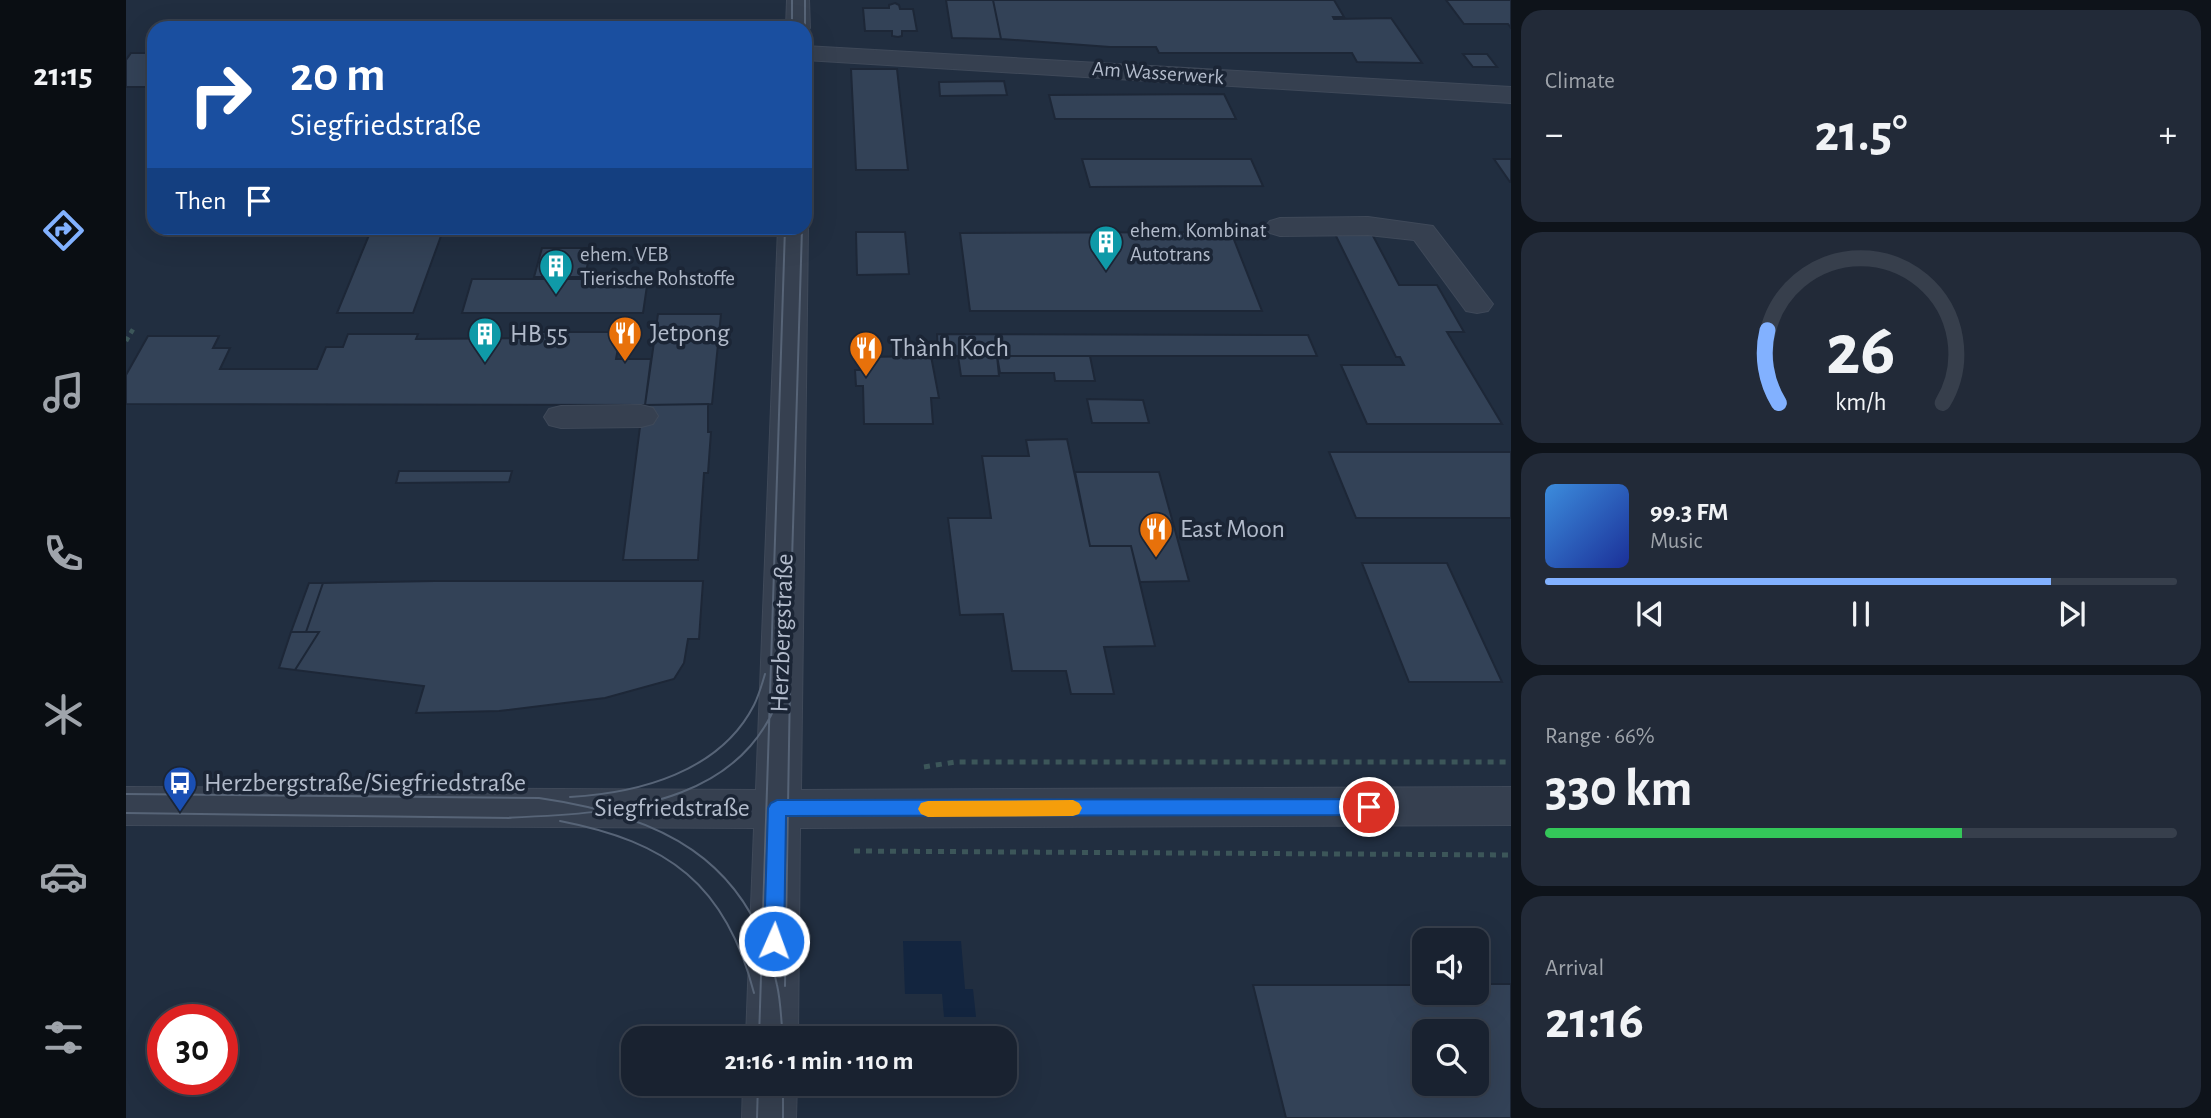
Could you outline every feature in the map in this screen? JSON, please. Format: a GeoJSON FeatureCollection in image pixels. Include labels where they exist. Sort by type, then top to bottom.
{"type":"FeatureCollection","features":[{"type":"Feature","properties":{"kind":"street"},"geometry":{"type":"LineString","coordinates":[[798,21],[799,0]]}},
{"type":"Feature","properties":{"kind":"street","name":"Am Wasserwerk"},"geometry":{"type":"LineString","coordinates":[[812,53],[1511,94]]}},
{"type":"Feature","properties":{"kind":"street"},"geometry":{"type":"LineString","coordinates":[[1280,227],[1368,226],[1423,232],[1477,304]]}},
{"type":"Feature","properties":{"kind":"street","name":"Herzbergstraße"},"geometry":{"type":"LineString","coordinates":[[772,1026],[793,235]]}},
{"type":"Feature","properties":{"kind":"street"},"geometry":{"type":"LineString","coordinates":[[561,417],[641,416]]}},
{"type":"Feature","properties":{"kind":"street","name":"Siegfriedstraße"},"geometry":{"type":"LineString","coordinates":[[126,807],[1511,806]]}},
{"type":"Feature","properties":{"kind":"street"},"geometry":{"type":"LineString","coordinates":[[769,1118],[770,1096]]}},
{"type":"Feature","properties":{"kind":"path"},"geometry":{"type":"LineString","coordinates":[[126,341],[135,326]]}},
{"type":"Feature","properties":{"kind":"path"},"geometry":{"type":"LineString","coordinates":[[918,767],[955,762],[1511,762]]}},
{"type":"Feature","properties":{"kind":"path"},"geometry":{"type":"LineString","coordinates":[[873,852],[1511,855]]}},
{"type":"Feature","properties":{"kind":"water"},"geometry":{"type":"Polygon","coordinates":[[[903,941],[961,941],[965,989],[973,989],[976,1017],[944,1017],[942,994],[905,994],[903,941]]]}},
{"type":"Feature","properties":{"kind":"building"},"geometry":{"type":"Polygon","coordinates":[[[946,0],[993,0],[1001,39],[952,38],[946,0]]]}},
{"type":"Feature","properties":{"kind":"building"},"geometry":{"type":"Polygon","coordinates":[[[993,0],[1334,0],[1344,17],[1333,17],[1334,19],[1391,18],[1422,63],[1357,62],[1352,53],[1159,53],[1156,47],[1110,47],[1001,39],[993,0]]]}},
{"type":"Feature","properties":{"kind":"building"},"geometry":{"type":"Polygon","coordinates":[[[1446,0],[1511,0],[1511,28],[1508,24],[1464,24],[1446,0]]]}},
{"type":"Feature","properties":{"kind":"building"},"geometry":{"type":"Polygon","coordinates":[[[895,3],[900,9],[913,9],[917,31],[902,31],[902,36],[898,37],[892,36],[892,31],[865,31],[863,8],[889,8],[889,5],[895,3]]]}},
{"type":"Feature","properties":{"kind":"building"},"geometry":{"type":"Polygon","coordinates":[[[131,53],[147,53],[147,87],[126,87],[126,60],[131,53]]]}},
{"type":"Feature","properties":{"kind":"building"},"geometry":{"type":"Polygon","coordinates":[[[1463,54],[1487,54],[1497,67],[1473,67],[1463,54]]]}},
{"type":"Feature","properties":{"kind":"building"},"geometry":{"type":"Polygon","coordinates":[[[851,69],[897,69],[908,170],[856,170],[851,69]]]}},
{"type":"Feature","properties":{"kind":"building"},"geometry":{"type":"Polygon","coordinates":[[[1004,81],[1007,95],[940,96],[939,82],[1004,81]]]}},
{"type":"Feature","properties":{"kind":"building"},"geometry":{"type":"Polygon","coordinates":[[[1224,94],[1236,119],[1055,119],[1049,95],[1224,94]]]}},
{"type":"Feature","properties":{"kind":"building"},"geometry":{"type":"Polygon","coordinates":[[[1082,159],[1251,159],[1263,186],[1090,187],[1082,159]]]}},
{"type":"Feature","properties":{"kind":"building"},"geometry":{"type":"Polygon","coordinates":[[[1494,159],[1511,159],[1511,182],[1510,182],[1494,159]]]}},
{"type":"Feature","properties":{"kind":"building"},"geometry":{"type":"Polygon","coordinates":[[[856,232],[905,232],[909,274],[857,275],[856,232]]]}},
{"type":"Feature","properties":{"kind":"building","name":"ehem. Kombinat Autotrans"},"geometry":{"type":"Polygon","coordinates":[[[1231,232],[1262,311],[970,311],[960,233],[1231,232]]]}},
{"type":"Feature","properties":{"kind":"building"},"geometry":{"type":"Polygon","coordinates":[[[1335,234],[1372,234],[1399,285],[1437,285],[1464,332],[1447,332],[1502,424],[1367,424],[1341,365],[1404,365],[1400,357],[1396,357],[1335,234]]]}},
{"type":"Feature","properties":{"kind":"building"},"geometry":{"type":"Polygon","coordinates":[[[369,235],[441,236],[413,313],[337,313],[369,235]]]}},
{"type":"Feature","properties":{"kind":"building"},"geometry":{"type":"Polygon","coordinates":[[[542,248],[591,248],[585,277],[534,277],[542,248]]]}},
{"type":"Feature","properties":{"kind":"building","name":"ehem. VEB Tierische Rohstoffe"},"geometry":{"type":"Polygon","coordinates":[[[472,279],[648,279],[643,313],[462,313],[472,279]]]}},
{"type":"Feature","properties":{"kind":"building"},"geometry":{"type":"Polygon","coordinates":[[[658,314],[721,314],[712,404],[645,405],[658,314]]]}},
{"type":"Feature","properties":{"kind":"building","name":"HB 55"},"geometry":{"type":"Polygon","coordinates":[[[534,332],[621,332],[616,359],[651,359],[645,405],[126,404],[126,375],[148,336],[219,336],[213,348],[230,348],[220,369],[317,369],[326,347],[343,347],[348,334],[418,334],[416,339],[532,338],[534,332]]]}},
{"type":"Feature","properties":{"kind":"building"},"geometry":{"type":"Polygon","coordinates":[[[937,334],[1308,335],[1317,356],[938,356],[937,334]]]}},
{"type":"Feature","properties":{"kind":"building"},"geometry":{"type":"Polygon","coordinates":[[[931,356],[939,398],[931,398],[933,424],[864,424],[863,386],[856,386],[855,370],[862,370],[862,357],[931,356]]]}},
{"type":"Feature","properties":{"kind":"building"},"geometry":{"type":"Polygon","coordinates":[[[958,356],[997,356],[999,376],[961,376],[958,356]]]}},
{"type":"Feature","properties":{"kind":"building"},"geometry":{"type":"Polygon","coordinates":[[[997,356],[1090,356],[1095,381],[1055,381],[1054,373],[1000,373],[997,356]]]}},
{"type":"Feature","properties":{"kind":"building"},"geometry":{"type":"Polygon","coordinates":[[[1087,399],[1143,400],[1149,423],[1092,423],[1087,399]]]}},
{"type":"Feature","properties":{"kind":"building"},"geometry":{"type":"Polygon","coordinates":[[[708,404],[708,432],[711,432],[708,473],[704,473],[698,560],[623,560],[642,411],[645,405],[708,404]]]}},
{"type":"Feature","properties":{"kind":"building"},"geometry":{"type":"Polygon","coordinates":[[[1067,439],[1090,546],[1131,546],[1155,646],[1104,647],[1114,694],[1071,694],[1066,671],[1012,671],[1003,614],[960,615],[948,518],[991,518],[982,456],[1029,456],[1026,440],[1067,439]]]}},
{"type":"Feature","properties":{"kind":"building"},"geometry":{"type":"Polygon","coordinates":[[[1329,452],[1511,452],[1511,518],[1356,518],[1329,452]]]}},
{"type":"Feature","properties":{"kind":"building"},"geometry":{"type":"Polygon","coordinates":[[[399,471],[512,471],[509,482],[396,483],[399,471]]]}},
{"type":"Feature","properties":{"kind":"building"},"geometry":{"type":"Polygon","coordinates":[[[1075,472],[1159,472],[1189,581],[1140,582],[1131,546],[1090,546],[1075,472]]]}},
{"type":"Feature","properties":{"kind":"building"},"geometry":{"type":"Polygon","coordinates":[[[1362,563],[1447,563],[1502,682],[1409,682],[1362,563]]]}},
{"type":"Feature","properties":{"kind":"building"},"geometry":{"type":"Polygon","coordinates":[[[703,581],[699,639],[688,639],[684,663],[674,679],[605,698],[499,711],[416,713],[424,686],[295,670],[319,632],[306,632],[323,583],[703,581]]]}},
{"type":"Feature","properties":{"kind":"building"},"geometry":{"type":"Polygon","coordinates":[[[309,583],[323,583],[306,632],[291,632],[309,583]]]}},
{"type":"Feature","properties":{"kind":"building"},"geometry":{"type":"Polygon","coordinates":[[[291,632],[319,632],[295,670],[279,668],[291,632]]]}},
{"type":"Feature","properties":{"kind":"building"},"geometry":{"type":"Polygon","coordinates":[[[1489,984],[1511,984],[1511,1118],[1286,1118],[1253,985],[1412,985],[1412,1005],[1489,1005],[1489,984]]]}},
{"type":"Feature","properties":{"kind":"tram line"},"geometry":{"type":"LineString","coordinates":[[792,0],[792,21]]}},
{"type":"Feature","properties":{"kind":"tram line"},"geometry":{"type":"LineString","coordinates":[[805,0],[805,21]]}},
{"type":"Feature","properties":{"kind":"tram line"},"geometry":{"type":"LineString","coordinates":[[769,716],[785,235]]}},
{"type":"Feature","properties":{"kind":"tram line"},"geometry":{"type":"LineString","coordinates":[[769,716],[789,660],[802,235]]}},
{"type":"Feature","properties":{"kind":"tram line"},"geometry":{"type":"LineString","coordinates":[[570,797],[596,795],[650,784],[699,762],[721,747],[739,728],[754,705],[765,674]]}},
{"type":"Feature","properties":{"kind":"tram line"},"geometry":{"type":"LineString","coordinates":[[785,986],[790,685]]}},
{"type":"Feature","properties":{"kind":"tram line"},"geometry":{"type":"LineString","coordinates":[[602,811],[640,805],[681,792],[719,773],[750,746],[769,716]]}},
{"type":"Feature","properties":{"kind":"tram line"},"geometry":{"type":"LineString","coordinates":[[762,938],[769,716]]}},
{"type":"Feature","properties":{"kind":"tram line"},"geometry":{"type":"LineString","coordinates":[[126,794],[539,798],[602,811]]}},
{"type":"Feature","properties":{"kind":"tram line"},"geometry":{"type":"LineString","coordinates":[[504,818],[602,811]]}},
{"type":"Feature","properties":{"kind":"tram line"},"geometry":{"type":"LineString","coordinates":[[602,811],[659,831],[692,850],[721,874],[745,904],[762,938]]}},
{"type":"Feature","properties":{"kind":"tram line"},"geometry":{"type":"LineString","coordinates":[[126,813],[504,818]]}},
{"type":"Feature","properties":{"kind":"tram line"},"geometry":{"type":"LineString","coordinates":[[504,818],[511,818]]}},
{"type":"Feature","properties":{"kind":"tram line"},"geometry":{"type":"LineString","coordinates":[[560,821],[632,841],[687,874],[709,896],[727,923],[742,955],[754,993]]}},
{"type":"Feature","properties":{"kind":"tram line"},"geometry":{"type":"LineString","coordinates":[[759,1026],[762,938]]}},
{"type":"Feature","properties":{"kind":"tram line"},"geometry":{"type":"LineString","coordinates":[[762,938],[777,985],[782,1026]]}},
{"type":"Feature","properties":{"kind":"tram line"},"geometry":{"type":"LineString","coordinates":[[757,1118],[758,1096]]}},
{"type":"Feature","properties":{"kind":"tram line"},"geometry":{"type":"LineString","coordinates":[[783,1096],[783,1118]]}},
{"type":"Feature","properties":{"kind":"slow traffic"},"geometry":{"type":"LineString","coordinates":[[928,809],[1073,808]]}},
{"type":"Feature","properties":{"kind":"place","name":"ehem. Kombinat Autotrans"},"geometry":{"type":"Point","coordinates":[1106,272]}},
{"type":"Feature","properties":{"kind":"place","name":"ehem. VEB Tierische Rohstoffe"},"geometry":{"type":"Point","coordinates":[556,296]}},
{"type":"Feature","properties":{"kind":"place","name":"Jetpong"},"geometry":{"type":"Point","coordinates":[625,363]}},
{"type":"Feature","properties":{"kind":"place","name":"HB 55"},"geometry":{"type":"Point","coordinates":[485,364]}},
{"type":"Feature","properties":{"kind":"place","name":"Thành Koch"},"geometry":{"type":"Point","coordinates":[866,378]}},
{"type":"Feature","properties":{"kind":"place","name":"East Moon"},"geometry":{"type":"Point","coordinates":[1156,559]}},
{"type":"Feature","properties":{"kind":"place","name":"Herzbergstraße/Siegfriedstraße"},"geometry":{"type":"Point","coordinates":[180,813]}},
{"type":"Feature","properties":{"kind":"route"},"geometry":{"type":"LineString","coordinates":[[774,941],[777,808],[1369,807]]}}]}
